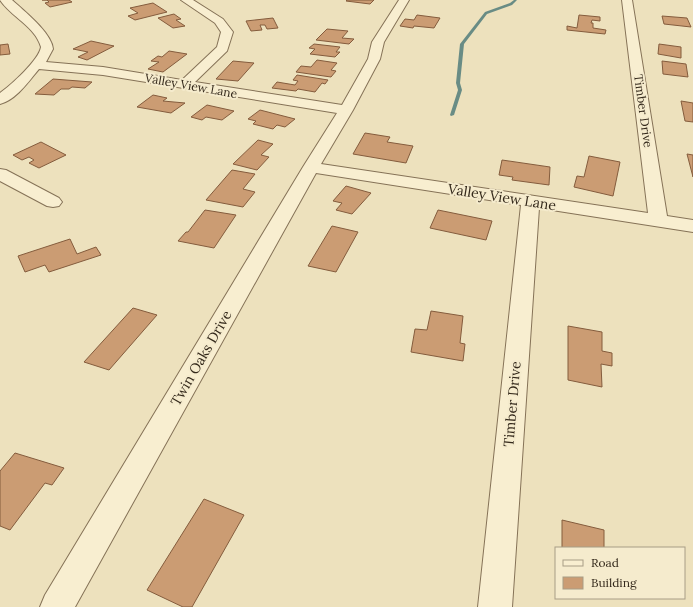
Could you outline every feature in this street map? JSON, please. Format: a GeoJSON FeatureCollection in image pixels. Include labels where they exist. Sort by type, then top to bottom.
{"type":"FeatureCollection","features":[{"type":"Feature","properties":{"kind":"street"},"geometry":{"type":"LineString","coordinates":[[0,100],[15,88],[47,51],[46,43],[7,0]]}},
{"type":"Feature","properties":{"kind":"street"},"geometry":{"type":"LineString","coordinates":[[185,85],[219,53],[223,48],[227,37],[227,32],[219,21],[186,0]]}},
{"type":"Feature","properties":{"kind":"street","name":"Twin Oaks Drive"},"geometry":{"type":"LineString","coordinates":[[57,607],[310,167],[346,110],[374,59],[378,42],[404,0]]}},
{"type":"Feature","properties":{"kind":"street","name":"Timber Drive"},"geometry":{"type":"LineString","coordinates":[[627,0],[658,221]]}},
{"type":"Feature","properties":{"kind":"street","name":"Valley View Lane"},"geometry":{"type":"LineString","coordinates":[[36,65],[103,71],[346,110]]}},
{"type":"Feature","properties":{"kind":"street","name":"Valley View Lane"},"geometry":{"type":"LineString","coordinates":[[310,167],[693,226]]}},
{"type":"Feature","properties":{"kind":"street"},"geometry":{"type":"LineString","coordinates":[[0,174],[53,202]]}},
{"type":"Feature","properties":{"kind":"street","name":"Timber Drive"},"geometry":{"type":"LineString","coordinates":[[495,607],[530,202]]}},
{"type":"Feature","properties":{"kind":"building"},"geometry":{"type":"Polygon","coordinates":[[[47,0],[69,0],[72,2],[50,7],[45,3],[49,2],[47,0]]]}},
{"type":"Feature","properties":{"kind":"building"},"geometry":{"type":"Polygon","coordinates":[[[374,0],[370,4],[346,1],[374,0]]]}},
{"type":"Feature","properties":{"kind":"building"},"geometry":{"type":"Polygon","coordinates":[[[153,3],[167,12],[135,20],[128,16],[138,13],[130,8],[153,3]]]}},
{"type":"Feature","properties":{"kind":"building"},"geometry":{"type":"Polygon","coordinates":[[[174,14],[181,19],[176,20],[185,26],[173,28],[158,18],[174,14]]]}},
{"type":"Feature","properties":{"kind":"building"},"geometry":{"type":"Polygon","coordinates":[[[417,15],[440,18],[434,28],[414,26],[413,28],[400,26],[405,19],[414,20],[417,15]]]}},
{"type":"Feature","properties":{"kind":"building"},"geometry":{"type":"Polygon","coordinates":[[[579,15],[600,17],[600,21],[592,20],[591,23],[593,23],[593,28],[606,30],[605,34],[567,30],[567,26],[577,28],[579,15]]]}},
{"type":"Feature","properties":{"kind":"building"},"geometry":{"type":"Polygon","coordinates":[[[662,16],[687,18],[691,27],[664,24],[662,16]]]}},
{"type":"Feature","properties":{"kind":"building"},"geometry":{"type":"Polygon","coordinates":[[[273,18],[278,28],[267,29],[265,25],[260,25],[262,30],[251,31],[246,21],[273,18]]]}},
{"type":"Feature","properties":{"kind":"building"},"geometry":{"type":"Polygon","coordinates":[[[327,29],[348,31],[342,38],[354,39],[349,44],[316,40],[327,29]]]}},
{"type":"Feature","properties":{"kind":"building"},"geometry":{"type":"Polygon","coordinates":[[[91,41],[114,46],[87,60],[78,57],[88,52],[73,49],[91,41]]]}},
{"type":"Feature","properties":{"kind":"building"},"geometry":{"type":"Polygon","coordinates":[[[8,44],[10,54],[0,55],[0,45],[8,44]]]}},
{"type":"Feature","properties":{"kind":"building"},"geometry":{"type":"Polygon","coordinates":[[[314,44],[340,47],[336,52],[340,52],[335,57],[310,54],[315,49],[309,48],[314,44]]]}},
{"type":"Feature","properties":{"kind":"building"},"geometry":{"type":"Polygon","coordinates":[[[659,44],[681,47],[681,58],[658,54],[659,44]]]}},
{"type":"Feature","properties":{"kind":"building"},"geometry":{"type":"Polygon","coordinates":[[[169,51],[187,54],[163,72],[148,69],[159,62],[151,61],[158,56],[162,57],[169,51]]]}},
{"type":"Feature","properties":{"kind":"building"},"geometry":{"type":"Polygon","coordinates":[[[317,60],[337,63],[331,70],[336,71],[331,77],[296,72],[301,66],[311,67],[317,60]]]}},
{"type":"Feature","properties":{"kind":"building"},"geometry":{"type":"Polygon","coordinates":[[[233,61],[254,63],[238,81],[216,79],[233,61]]]}},
{"type":"Feature","properties":{"kind":"building"},"geometry":{"type":"Polygon","coordinates":[[[662,61],[686,64],[688,77],[663,74],[662,61]]]}},
{"type":"Feature","properties":{"kind":"building"},"geometry":{"type":"Polygon","coordinates":[[[297,75],[328,80],[325,84],[322,83],[315,92],[298,89],[296,91],[272,88],[277,82],[295,85],[298,81],[293,80],[297,75]]]}},
{"type":"Feature","properties":{"kind":"building"},"geometry":{"type":"Polygon","coordinates":[[[53,79],[92,82],[85,88],[72,87],[69,89],[61,89],[54,95],[35,94],[53,79]]]}},
{"type":"Feature","properties":{"kind":"building"},"geometry":{"type":"Polygon","coordinates":[[[153,95],[167,98],[163,101],[185,103],[171,113],[137,107],[153,95]]]}},
{"type":"Feature","properties":{"kind":"building"},"geometry":{"type":"Polygon","coordinates":[[[681,101],[693,103],[693,122],[685,121],[681,101]]]}},
{"type":"Feature","properties":{"kind":"building"},"geometry":{"type":"Polygon","coordinates":[[[207,105],[234,111],[222,120],[206,117],[202,120],[191,117],[207,105]]]}},
{"type":"Feature","properties":{"kind":"building"},"geometry":{"type":"Polygon","coordinates":[[[260,110],[295,119],[285,127],[277,125],[273,129],[253,124],[256,121],[248,119],[260,110]]]}},
{"type":"Feature","properties":{"kind":"building"},"geometry":{"type":"Polygon","coordinates":[[[365,133],[390,137],[387,142],[413,146],[406,163],[353,154],[365,133]]]}},
{"type":"Feature","properties":{"kind":"building"},"geometry":{"type":"Polygon","coordinates":[[[258,140],[273,144],[261,155],[269,157],[257,170],[233,164],[258,140]]]}},
{"type":"Feature","properties":{"kind":"building"},"geometry":{"type":"Polygon","coordinates":[[[41,142],[66,155],[39,168],[29,163],[34,160],[29,157],[22,160],[13,155],[41,142]]]}},
{"type":"Feature","properties":{"kind":"building"},"geometry":{"type":"Polygon","coordinates":[[[687,154],[693,155],[693,177],[687,154]]]}},
{"type":"Feature","properties":{"kind":"building"},"geometry":{"type":"Polygon","coordinates":[[[589,156],[620,162],[613,196],[574,187],[577,176],[584,177],[589,156]]]}},
{"type":"Feature","properties":{"kind":"building"},"geometry":{"type":"Polygon","coordinates":[[[502,160],[550,167],[549,185],[512,180],[513,177],[499,175],[502,160]]]}},
{"type":"Feature","properties":{"kind":"building"},"geometry":{"type":"Polygon","coordinates":[[[232,170],[255,174],[243,189],[255,192],[243,207],[206,200],[232,170]]]}},
{"type":"Feature","properties":{"kind":"building"},"geometry":{"type":"Polygon","coordinates":[[[346,186],[371,193],[352,214],[336,210],[342,203],[333,201],[346,186]]]}},
{"type":"Feature","properties":{"kind":"building"},"geometry":{"type":"Polygon","coordinates":[[[205,210],[236,215],[214,248],[178,241],[186,232],[188,232],[205,210]]]}},
{"type":"Feature","properties":{"kind":"building"},"geometry":{"type":"Polygon","coordinates":[[[438,210],[492,221],[486,240],[430,228],[438,210]]]}},
{"type":"Feature","properties":{"kind":"building"},"geometry":{"type":"Polygon","coordinates":[[[332,226],[358,232],[336,272],[308,266],[332,226]]]}},
{"type":"Feature","properties":{"kind":"building"},"geometry":{"type":"Polygon","coordinates":[[[70,239],[77,254],[96,247],[101,255],[49,272],[45,265],[25,272],[18,256],[70,239]]]}},
{"type":"Feature","properties":{"kind":"building"},"geometry":{"type":"Polygon","coordinates":[[[133,308],[157,315],[109,370],[84,362],[133,308]]]}},
{"type":"Feature","properties":{"kind":"building"},"geometry":{"type":"Polygon","coordinates":[[[431,311],[463,316],[460,343],[465,344],[463,361],[411,352],[415,329],[427,330],[431,311]]]}},
{"type":"Feature","properties":{"kind":"building"},"geometry":{"type":"Polygon","coordinates":[[[568,326],[602,332],[602,351],[612,353],[612,366],[601,364],[602,387],[568,380],[568,326]]]}},
{"type":"Feature","properties":{"kind":"building"},"geometry":{"type":"Polygon","coordinates":[[[15,453],[64,468],[52,485],[45,483],[10,530],[0,526],[0,471],[15,453]]]}},
{"type":"Feature","properties":{"kind":"building"},"geometry":{"type":"Polygon","coordinates":[[[204,499],[244,515],[192,607],[183,607],[147,590],[204,499]]]}},
{"type":"Feature","properties":{"kind":"building"},"geometry":{"type":"Polygon","coordinates":[[[562,520],[604,530],[604,547],[562,547],[562,520]]]}},
{"type":"Feature","properties":{"kind":"waterway"},"geometry":{"type":"LineString","coordinates":[[452,115],[460,90],[458,83],[462,44],[486,13],[511,4],[516,0]]}}]}
